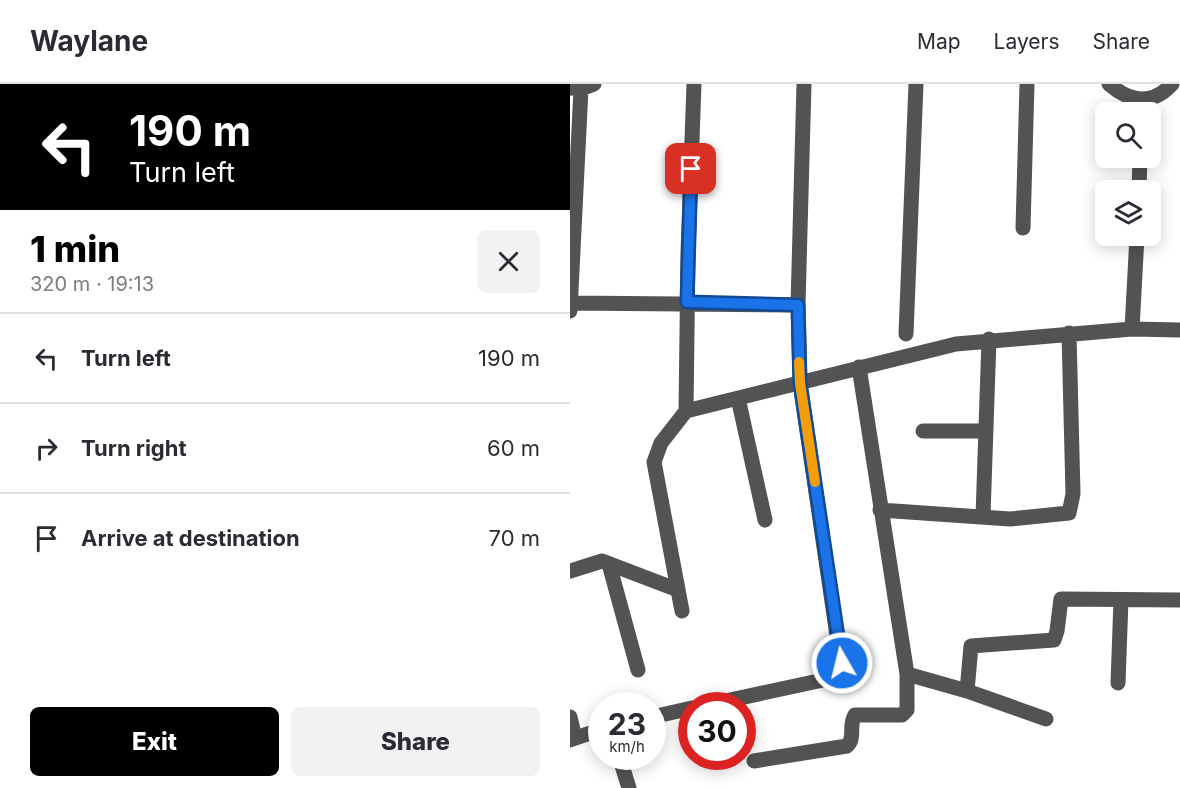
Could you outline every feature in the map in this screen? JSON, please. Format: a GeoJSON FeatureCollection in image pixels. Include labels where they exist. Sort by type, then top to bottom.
{"type":"FeatureCollection","features":[{"type":"Feature","properties":{"kind":"street"},"geometry":{"type":"LineString","coordinates":[[682,611],[654,462],[661,443],[686,411],[694,84]]}},
{"type":"Feature","properties":{"kind":"street"},"geometry":{"type":"LineString","coordinates":[[756,694],[837,677],[842,670],[800,383],[798,305],[804,84]]}},
{"type":"Feature","properties":{"kind":"street"},"geometry":{"type":"LineString","coordinates":[[906,334],[916,84]]}},
{"type":"Feature","properties":{"kind":"street"},"geometry":{"type":"LineString","coordinates":[[1023,228],[1027,84]]}},
{"type":"Feature","properties":{"kind":"street"},"geometry":{"type":"LineString","coordinates":[[1109,84],[1135,102]]}},
{"type":"Feature","properties":{"kind":"street"},"geometry":{"type":"LineString","coordinates":[[1148,102],[1163,93],[1172,84]]}},
{"type":"Feature","properties":{"kind":"street"},"geometry":{"type":"LineString","coordinates":[[570,311],[582,87]]}},
{"type":"Feature","properties":{"kind":"street"},"geometry":{"type":"LineString","coordinates":[[1132,329],[1136,246]]}},
{"type":"Feature","properties":{"kind":"street"},"geometry":{"type":"LineString","coordinates":[[570,303],[687,302],[798,305]]}},
{"type":"Feature","properties":{"kind":"street"},"geometry":{"type":"LineString","coordinates":[[686,411],[956,344],[989,339],[1132,329],[1180,330]]}},
{"type":"Feature","properties":{"kind":"street"},"geometry":{"type":"LineString","coordinates":[[880,510],[1020,519],[1059,516],[1072,510],[1069,333]]}},
{"type":"Feature","properties":{"kind":"street"},"geometry":{"type":"LineString","coordinates":[[983,516],[989,339]]}},
{"type":"Feature","properties":{"kind":"street"},"geometry":{"type":"LineString","coordinates":[[756,761],[847,746],[852,740],[851,723],[855,715],[904,714],[907,710],[908,674],[880,510],[859,367]]}},
{"type":"Feature","properties":{"kind":"street"},"geometry":{"type":"LineString","coordinates":[[738,398],[765,520]]}},
{"type":"Feature","properties":{"kind":"street"},"geometry":{"type":"LineString","coordinates":[[923,431],[985,431]]}},
{"type":"Feature","properties":{"kind":"street"},"geometry":{"type":"LineString","coordinates":[[570,572],[602,561],[678,590]]}},
{"type":"Feature","properties":{"kind":"street"},"geometry":{"type":"LineString","coordinates":[[609,564],[638,670]]}},
{"type":"Feature","properties":{"kind":"street"},"geometry":{"type":"LineString","coordinates":[[967,691],[969,651],[974,644],[1054,640],[1058,631],[1061,598],[1180,600]]}},
{"type":"Feature","properties":{"kind":"street"},"geometry":{"type":"LineString","coordinates":[[1118,683],[1121,600]]}},
{"type":"Feature","properties":{"kind":"street"},"geometry":{"type":"LineString","coordinates":[[908,674],[967,691],[1046,719]]}},
{"type":"Feature","properties":{"kind":"street"},"geometry":{"type":"LineString","coordinates":[[570,717],[573,739],[588,734]]}},
{"type":"Feature","properties":{"kind":"street"},"geometry":{"type":"LineString","coordinates":[[624,770],[629,788]]}},
{"type":"Feature","properties":{"kind":"slow traffic"},"geometry":{"type":"LineString","coordinates":[[799,362],[815,482]]}},
{"type":"Feature","properties":{"kind":"route"},"geometry":{"type":"LineString","coordinates":[[691,169],[687,302],[798,305],[800,383],[842,663]]}}]}
